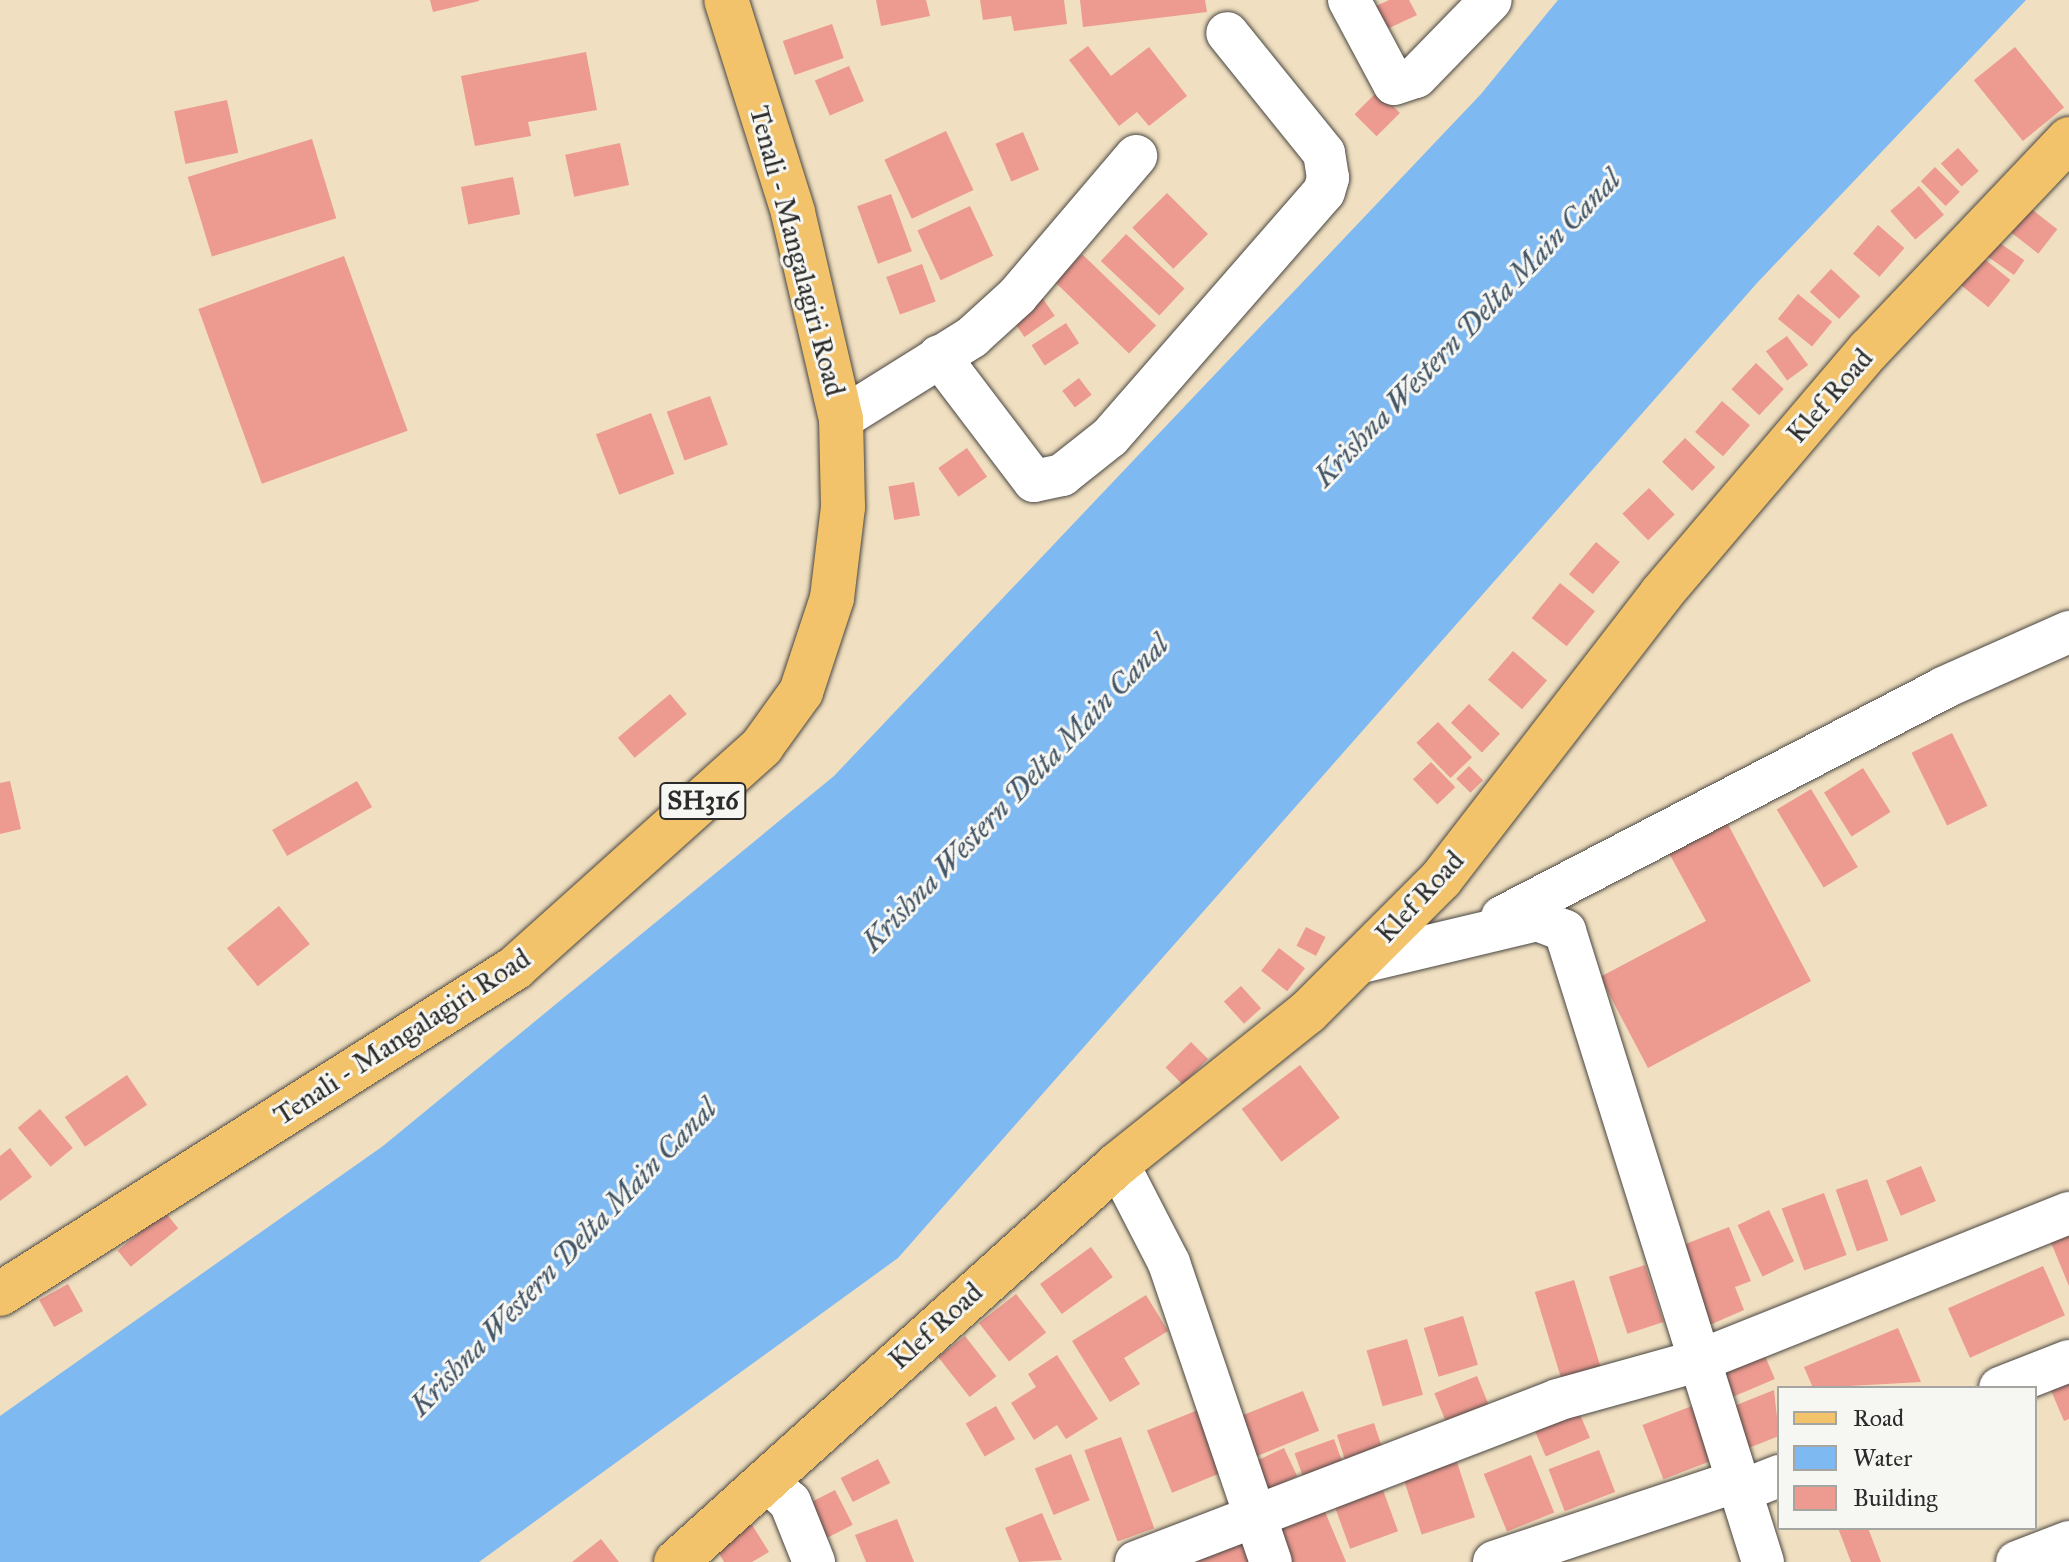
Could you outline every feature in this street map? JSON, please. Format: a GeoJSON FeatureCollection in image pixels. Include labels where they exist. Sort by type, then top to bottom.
{"type":"FeatureCollection","features":[{"type":"Feature","properties":{"kind":"main road","name":"Tenali - Mangalagiri Road"},"geometry":{"type":"LineString","coordinates":[[0,1294],[515,968],[762,746],[801,692],[832,598],[843,507],[841,419],[793,212],[726,0]]}},
{"type":"Feature","properties":{"kind":"main road","name":"Klef Road"},"geometry":{"type":"LineString","coordinates":[[676,1562],[1118,1164],[1308,1012],[1441,879],[1661,594],[1869,350],[2069,139]]}},
{"type":"Feature","properties":{"kind":"street"},"geometry":{"type":"LineString","coordinates":[[1349,0],[1394,84],[1416,77],[1491,0]]}},
{"type":"Feature","properties":{"kind":"street"},"geometry":{"type":"LineString","coordinates":[[939,356],[1034,481],[1062,475],[1110,437],[1324,192],[1328,178],[1324,153],[1227,33]]}},
{"type":"Feature","properties":{"kind":"street"},"geometry":{"type":"LineString","coordinates":[[841,419],[939,356],[1017,296],[1136,156]]}},
{"type":"Feature","properties":{"kind":"street"},"geometry":{"type":"LineString","coordinates":[[1447,945],[1943,688],[2069,632]]}},
{"type":"Feature","properties":{"kind":"street"},"geometry":{"type":"LineString","coordinates":[[1357,963],[1447,945],[1537,920],[1565,931],[1701,1360],[1753,1483],[1763,1562]]}},
{"type":"Feature","properties":{"kind":"street"},"geometry":{"type":"LineString","coordinates":[[1118,1164],[1169,1263],[1271,1562]]}},
{"type":"Feature","properties":{"kind":"street"},"geometry":{"type":"LineString","coordinates":[[1136,1562],[1258,1521],[1557,1400],[1701,1360],[2069,1213]]}},
{"type":"Feature","properties":{"kind":"street"},"geometry":{"type":"LineString","coordinates":[[2005,1386],[2069,1361]]}},
{"type":"Feature","properties":{"kind":"street"},"geometry":{"type":"LineString","coordinates":[[766,1480],[790,1502],[814,1562]]}},
{"type":"Feature","properties":{"kind":"street"},"geometry":{"type":"LineString","coordinates":[[1494,1562],[1753,1483]]}},
{"type":"Feature","properties":{"kind":"street"},"geometry":{"type":"LineString","coordinates":[[2017,1562],[2069,1542]]}},
{"type":"Feature","properties":{"kind":"water","name":"Krishna Western Delta Main Canal"},"geometry":{"type":"Polygon","coordinates":[[[1558,0],[2026,0],[1757,283],[898,1258],[479,1562],[0,1562],[0,1416],[383,1146],[834,776],[1481,94],[1558,0]]]}},
{"type":"Feature","properties":{"kind":"building"},"geometry":{"type":"Polygon","coordinates":[[[430,0],[479,0],[479,1],[433,12],[430,0]]]}},
{"type":"Feature","properties":{"kind":"building"},"geometry":{"type":"Polygon","coordinates":[[[876,0],[926,0],[930,16],[881,26],[876,0]]]}},
{"type":"Feature","properties":{"kind":"building"},"geometry":{"type":"Polygon","coordinates":[[[980,0],[1064,0],[1067,24],[1014,31],[1011,16],[983,20],[980,0]]]}},
{"type":"Feature","properties":{"kind":"building"},"geometry":{"type":"Polygon","coordinates":[[[1080,0],[1205,0],[1207,12],[1083,27],[1080,0]]]}},
{"type":"Feature","properties":{"kind":"building"},"geometry":{"type":"Polygon","coordinates":[[[1389,0],[1409,0],[1417,15],[1385,30],[1374,7],[1389,0]]]}},
{"type":"Feature","properties":{"kind":"building"},"geometry":{"type":"Polygon","coordinates":[[[832,24],[844,58],[795,75],[783,41],[832,24]]]}},
{"type":"Feature","properties":{"kind":"building"},"geometry":{"type":"Polygon","coordinates":[[[1088,46],[1111,76],[1149,47],[1187,96],[1149,126],[1137,112],[1119,126],[1069,60],[1088,46]]]}},
{"type":"Feature","properties":{"kind":"building"},"geometry":{"type":"Polygon","coordinates":[[[2015,47],[2064,108],[2023,141],[1974,80],[2015,47]]]}},
{"type":"Feature","properties":{"kind":"building"},"geometry":{"type":"Polygon","coordinates":[[[586,52],[597,110],[528,122],[531,136],[475,146],[461,76],[586,52]]]}},
{"type":"Feature","properties":{"kind":"building"},"geometry":{"type":"Polygon","coordinates":[[[849,66],[864,101],[830,115],[815,80],[849,66]]]}},
{"type":"Feature","properties":{"kind":"building"},"geometry":{"type":"Polygon","coordinates":[[[1378,91],[1400,113],[1377,136],[1355,114],[1378,91]]]}},
{"type":"Feature","properties":{"kind":"building"},"geometry":{"type":"Polygon","coordinates":[[[227,100],[238,153],[185,164],[174,111],[227,100]]]}},
{"type":"Feature","properties":{"kind":"building"},"geometry":{"type":"Polygon","coordinates":[[[946,131],[973,190],[912,219],[884,160],[946,131]]]}},
{"type":"Feature","properties":{"kind":"building"},"geometry":{"type":"Polygon","coordinates":[[[1023,132],[1039,170],[1011,181],[995,144],[1023,132]]]}},
{"type":"Feature","properties":{"kind":"building"},"geometry":{"type":"Polygon","coordinates":[[[312,139],[336,218],[212,256],[188,177],[312,139]]]}},
{"type":"Feature","properties":{"kind":"building"},"geometry":{"type":"Polygon","coordinates":[[[620,143],[629,185],[574,197],[565,155],[620,143]]]}},
{"type":"Feature","properties":{"kind":"building"},"geometry":{"type":"Polygon","coordinates":[[[1958,148],[1979,171],[1962,186],[1941,163],[1958,148]]]}},
{"type":"Feature","properties":{"kind":"building"},"geometry":{"type":"Polygon","coordinates":[[[1935,167],[1960,192],[1946,206],[1921,181],[1935,167]]]}},
{"type":"Feature","properties":{"kind":"building"},"geometry":{"type":"Polygon","coordinates":[[[513,177],[520,214],[468,224],[461,187],[513,177]]]}},
{"type":"Feature","properties":{"kind":"building"},"geometry":{"type":"Polygon","coordinates":[[[1919,186],[1944,215],[1915,240],[1890,211],[1919,186]]]}},
{"type":"Feature","properties":{"kind":"building"},"geometry":{"type":"Polygon","coordinates":[[[1167,193],[1208,234],[1173,269],[1132,228],[1167,193]]]}},
{"type":"Feature","properties":{"kind":"building"},"geometry":{"type":"Polygon","coordinates":[[[891,194],[912,251],[878,264],[857,206],[891,194]]]}},
{"type":"Feature","properties":{"kind":"building"},"geometry":{"type":"Polygon","coordinates":[[[2025,204],[2057,229],[2038,254],[2006,228],[2025,204]]]}},
{"type":"Feature","properties":{"kind":"building"},"geometry":{"type":"Polygon","coordinates":[[[970,206],[993,256],[941,280],[917,231],[970,206]]]}},
{"type":"Feature","properties":{"kind":"building"},"geometry":{"type":"Polygon","coordinates":[[[1878,225],[1904,248],[1879,277],[1853,254],[1878,225]]]}},
{"type":"Feature","properties":{"kind":"building"},"geometry":{"type":"Polygon","coordinates":[[[1126,234],[1185,289],[1159,316],[1101,261],[1126,234]]]}},
{"type":"Feature","properties":{"kind":"building"},"geometry":{"type":"Polygon","coordinates":[[[1994,239],[2024,260],[2014,275],[1984,254],[1994,239]]]}},
{"type":"Feature","properties":{"kind":"building"},"geometry":{"type":"Polygon","coordinates":[[[1977,253],[2010,280],[1988,307],[1955,280],[1977,253]]]}},
{"type":"Feature","properties":{"kind":"building"},"geometry":{"type":"Polygon","coordinates":[[[1082,254],[1156,326],[1129,354],[1055,282],[1082,254]]]}},
{"type":"Feature","properties":{"kind":"building"},"geometry":{"type":"Polygon","coordinates":[[[344,256],[408,431],[262,484],[198,309],[344,256]]]}},
{"type":"Feature","properties":{"kind":"building"},"geometry":{"type":"Polygon","coordinates":[[[922,264],[936,302],[900,315],[886,277],[922,264]]]}},
{"type":"Feature","properties":{"kind":"building"},"geometry":{"type":"Polygon","coordinates":[[[1831,269],[1860,296],[1839,319],[1810,292],[1831,269]]]}},
{"type":"Feature","properties":{"kind":"building"},"geometry":{"type":"Polygon","coordinates":[[[1798,294],[1832,322],[1812,347],[1778,319],[1798,294]]]}},
{"type":"Feature","properties":{"kind":"building"},"geometry":{"type":"Polygon","coordinates":[[[1041,296],[1055,316],[1024,337],[1011,317],[1041,296]]]}},
{"type":"Feature","properties":{"kind":"building"},"geometry":{"type":"Polygon","coordinates":[[[1066,323],[1079,343],[1045,365],[1032,345],[1066,323]]]}},
{"type":"Feature","properties":{"kind":"building"},"geometry":{"type":"Polygon","coordinates":[[[1787,336],[1808,365],[1787,380],[1766,351],[1787,336]]]}},
{"type":"Feature","properties":{"kind":"building"},"geometry":{"type":"Polygon","coordinates":[[[1756,363],[1784,389],[1759,415],[1731,389],[1756,363]]]}},
{"type":"Feature","properties":{"kind":"building"},"geometry":{"type":"Polygon","coordinates":[[[1079,378],[1092,395],[1075,407],[1062,391],[1079,378]]]}},
{"type":"Feature","properties":{"kind":"building"},"geometry":{"type":"Polygon","coordinates":[[[710,396],[728,445],[685,461],[667,412],[710,396]]]}},
{"type":"Feature","properties":{"kind":"building"},"geometry":{"type":"Polygon","coordinates":[[[1722,401],[1750,425],[1723,456],[1695,432],[1722,401]]]}},
{"type":"Feature","properties":{"kind":"building"},"geometry":{"type":"Polygon","coordinates":[[[651,413],[674,474],[619,495],[596,434],[651,413]]]}},
{"type":"Feature","properties":{"kind":"building"},"geometry":{"type":"Polygon","coordinates":[[[1685,438],[1715,467],[1692,491],[1662,462],[1685,438]]]}},
{"type":"Feature","properties":{"kind":"building"},"geometry":{"type":"Polygon","coordinates":[[[967,448],[987,477],[958,497],[938,468],[967,448]]]}},
{"type":"Feature","properties":{"kind":"building"},"geometry":{"type":"Polygon","coordinates":[[[914,482],[920,515],[894,520],[888,487],[914,482]]]}},
{"type":"Feature","properties":{"kind":"building"},"geometry":{"type":"Polygon","coordinates":[[[1649,488],[1675,515],[1648,540],[1622,514],[1649,488]]]}},
{"type":"Feature","properties":{"kind":"building"},"geometry":{"type":"Polygon","coordinates":[[[1596,542],[1620,562],[1593,594],[1569,574],[1596,542]]]}},
{"type":"Feature","properties":{"kind":"building"},"geometry":{"type":"Polygon","coordinates":[[[1560,583],[1595,611],[1567,646],[1532,618],[1560,583]]]}},
{"type":"Feature","properties":{"kind":"building"},"geometry":{"type":"Polygon","coordinates":[[[1513,651],[1547,681],[1522,709],[1488,680],[1513,651]]]}},
{"type":"Feature","properties":{"kind":"building"},"geometry":{"type":"Polygon","coordinates":[[[670,694],[687,714],[635,758],[618,738],[670,694]]]}},
{"type":"Feature","properties":{"kind":"building"},"geometry":{"type":"Polygon","coordinates":[[[1469,704],[1500,734],[1482,753],[1451,723],[1469,704]]]}},
{"type":"Feature","properties":{"kind":"building"},"geometry":{"type":"Polygon","coordinates":[[[1438,722],[1472,757],[1450,778],[1416,743],[1438,722]]]}},
{"type":"Feature","properties":{"kind":"building"},"geometry":{"type":"Polygon","coordinates":[[[1952,733],[1988,806],[1947,826],[1912,753],[1952,733]]]}},
{"type":"Feature","properties":{"kind":"building"},"geometry":{"type":"Polygon","coordinates":[[[1431,762],[1455,787],[1437,805],[1413,779],[1431,762]]]}},
{"type":"Feature","properties":{"kind":"building"},"geometry":{"type":"Polygon","coordinates":[[[1469,766],[1483,780],[1470,793],[1456,779],[1469,766]]]}},
{"type":"Feature","properties":{"kind":"building"},"geometry":{"type":"Polygon","coordinates":[[[1863,768],[1891,812],[1852,836],[1824,792],[1863,768]]]}},
{"type":"Feature","properties":{"kind":"building"},"geometry":{"type":"Polygon","coordinates":[[[10,781],[21,829],[0,834],[0,783],[10,781]]]}},
{"type":"Feature","properties":{"kind":"building"},"geometry":{"type":"Polygon","coordinates":[[[357,781],[372,807],[287,856],[272,830],[357,781]]]}},
{"type":"Feature","properties":{"kind":"building"},"geometry":{"type":"Polygon","coordinates":[[[1811,789],[1858,867],[1824,888],[1777,810],[1811,789]]]}},
{"type":"Feature","properties":{"kind":"building"},"geometry":{"type":"Polygon","coordinates":[[[1722,813],[1811,981],[1648,1068],[1600,977],[1706,921],[1664,844],[1722,813]]]}},
{"type":"Feature","properties":{"kind":"building"},"geometry":{"type":"Polygon","coordinates":[[[279,906],[310,944],[258,986],[227,948],[279,906]]]}},
{"type":"Feature","properties":{"kind":"building"},"geometry":{"type":"Polygon","coordinates":[[[1306,927],[1326,937],[1316,956],[1296,946],[1306,927]]]}},
{"type":"Feature","properties":{"kind":"building"},"geometry":{"type":"Polygon","coordinates":[[[1279,948],[1305,968],[1287,991],[1261,971],[1279,948]]]}},
{"type":"Feature","properties":{"kind":"building"},"geometry":{"type":"Polygon","coordinates":[[[1241,986],[1261,1008],[1244,1024],[1224,1001],[1241,986]]]}},
{"type":"Feature","properties":{"kind":"building"},"geometry":{"type":"Polygon","coordinates":[[[1191,1042],[1208,1059],[1183,1084],[1166,1067],[1191,1042]]]}},
{"type":"Feature","properties":{"kind":"building"},"geometry":{"type":"Polygon","coordinates":[[[1300,1065],[1340,1118],[1281,1162],[1242,1109],[1300,1065]]]}},
{"type":"Feature","properties":{"kind":"building"},"geometry":{"type":"Polygon","coordinates":[[[127,1075],[147,1105],[85,1147],[65,1117],[127,1075]]]}},
{"type":"Feature","properties":{"kind":"building"},"geometry":{"type":"Polygon","coordinates":[[[40,1109],[73,1148],[51,1167],[18,1128],[40,1109]]]}},
{"type":"Feature","properties":{"kind":"building"},"geometry":{"type":"Polygon","coordinates":[[[10,1148],[32,1177],[0,1201],[0,1156],[10,1148]]]}},
{"type":"Feature","properties":{"kind":"building"},"geometry":{"type":"Polygon","coordinates":[[[1921,1166],[1936,1201],[1901,1216],[1886,1181],[1921,1166]]]}},
{"type":"Feature","properties":{"kind":"building"},"geometry":{"type":"Polygon","coordinates":[[[1867,1179],[1888,1240],[1857,1251],[1836,1190],[1867,1179]]]}},
{"type":"Feature","properties":{"kind":"building"},"geometry":{"type":"Polygon","coordinates":[[[1824,1193],[1847,1255],[1804,1270],[1782,1208],[1824,1193]]]}},
{"type":"Feature","properties":{"kind":"building"},"geometry":{"type":"Polygon","coordinates":[[[1769,1210],[1794,1261],[1763,1277],[1738,1225],[1769,1210]]]}},
{"type":"Feature","properties":{"kind":"building"},"geometry":{"type":"Polygon","coordinates":[[[165,1212],[178,1228],[131,1267],[118,1250],[165,1212]]]}},
{"type":"Feature","properties":{"kind":"building"},"geometry":{"type":"Polygon","coordinates":[[[2069,1224],[2069,1286],[2047,1233],[2069,1224]]]}},
{"type":"Feature","properties":{"kind":"building"},"geometry":{"type":"Polygon","coordinates":[[[1729,1227],[1751,1281],[1735,1287],[1744,1310],[1705,1327],[1673,1249],[1729,1227]]]}},
{"type":"Feature","properties":{"kind":"building"},"geometry":{"type":"Polygon","coordinates":[[[1091,1247],[1113,1277],[1062,1314],[1040,1284],[1091,1247]]]}},
{"type":"Feature","properties":{"kind":"building"},"geometry":{"type":"Polygon","coordinates":[[[1645,1265],[1664,1322],[1627,1334],[1609,1277],[1645,1265]]]}},
{"type":"Feature","properties":{"kind":"building"},"geometry":{"type":"Polygon","coordinates":[[[2043,1266],[2065,1315],[1970,1358],[1948,1308],[2043,1266]]]}},
{"type":"Feature","properties":{"kind":"building"},"geometry":{"type":"Polygon","coordinates":[[[1574,1280],[1601,1369],[1562,1381],[1535,1292],[1574,1280]]]}},
{"type":"Feature","properties":{"kind":"building"},"geometry":{"type":"Polygon","coordinates":[[[68,1284],[83,1311],[54,1327],[39,1300],[68,1284]]]}},
{"type":"Feature","properties":{"kind":"building"},"geometry":{"type":"Polygon","coordinates":[[[1016,1294],[1046,1333],[1009,1362],[979,1323],[1016,1294]]]}},
{"type":"Feature","properties":{"kind":"building"},"geometry":{"type":"Polygon","coordinates":[[[1146,1295],[1168,1331],[1124,1358],[1140,1384],[1110,1402],[1072,1341],[1146,1295]]]}},
{"type":"Feature","properties":{"kind":"building"},"geometry":{"type":"Polygon","coordinates":[[[1463,1316],[1478,1365],[1439,1377],[1424,1328],[1463,1316]]]}},
{"type":"Feature","properties":{"kind":"building"},"geometry":{"type":"Polygon","coordinates":[[[1898,1328],[1921,1382],[1812,1386],[1804,1367],[1898,1328]]]}},
{"type":"Feature","properties":{"kind":"building"},"geometry":{"type":"Polygon","coordinates":[[[965,1336],[996,1376],[970,1397],[938,1357],[965,1336]]]}},
{"type":"Feature","properties":{"kind":"building"},"geometry":{"type":"Polygon","coordinates":[[[1407,1339],[1423,1395],[1383,1406],[1367,1351],[1407,1339]]]}},
{"type":"Feature","properties":{"kind":"building"},"geometry":{"type":"Polygon","coordinates":[[[1760,1344],[1775,1379],[1724,1400],[1709,1365],[1760,1344]]]}},
{"type":"Feature","properties":{"kind":"building"},"geometry":{"type":"Polygon","coordinates":[[[1057,1355],[1098,1419],[1066,1439],[1057,1425],[1034,1440],[1011,1403],[1036,1387],[1028,1374],[1057,1355]]]}},
{"type":"Feature","properties":{"kind":"building"},"geometry":{"type":"Polygon","coordinates":[[[2069,1372],[2069,1419],[2064,1421],[2047,1381],[2069,1372]]]}},
{"type":"Feature","properties":{"kind":"building"},"geometry":{"type":"Polygon","coordinates":[[[1477,1376],[1491,1411],[1449,1428],[1434,1393],[1477,1376]]]}},
{"type":"Feature","properties":{"kind":"building"},"geometry":{"type":"Polygon","coordinates":[[[1774,1390],[1777,1437],[1741,1451],[1724,1410],[1774,1390]]]}},
{"type":"Feature","properties":{"kind":"building"},"geometry":{"type":"Polygon","coordinates":[[[1303,1391],[1319,1431],[1251,1458],[1235,1418],[1303,1391]]]}},
{"type":"Feature","properties":{"kind":"building"},"geometry":{"type":"Polygon","coordinates":[[[996,1406],[1015,1439],[985,1456],[966,1424],[996,1406]]]}},
{"type":"Feature","properties":{"kind":"building"},"geometry":{"type":"Polygon","coordinates":[[[1692,1406],[1713,1460],[1663,1479],[1643,1425],[1692,1406]]]}},
{"type":"Feature","properties":{"kind":"building"},"geometry":{"type":"Polygon","coordinates":[[[1198,1410],[1223,1472],[1172,1493],[1147,1431],[1198,1410]]]}},
{"type":"Feature","properties":{"kind":"building"},"geometry":{"type":"Polygon","coordinates":[[[1579,1412],[1590,1438],[1546,1457],[1535,1431],[1579,1412]]]}},
{"type":"Feature","properties":{"kind":"building"},"geometry":{"type":"Polygon","coordinates":[[[1374,1423],[1385,1456],[1348,1468],[1337,1435],[1374,1423]]]}},
{"type":"Feature","properties":{"kind":"building"},"geometry":{"type":"Polygon","coordinates":[[[1121,1437],[1154,1528],[1118,1541],[1084,1450],[1121,1437]]]}},
{"type":"Feature","properties":{"kind":"building"},"geometry":{"type":"Polygon","coordinates":[[[1334,1439],[1345,1469],[1305,1483],[1295,1453],[1334,1439]]]}},
{"type":"Feature","properties":{"kind":"building"},"geometry":{"type":"Polygon","coordinates":[[[1284,1448],[1297,1476],[1264,1492],[1250,1464],[1284,1448]]]}},
{"type":"Feature","properties":{"kind":"building"},"geometry":{"type":"Polygon","coordinates":[[[1599,1450],[1615,1492],[1565,1511],[1549,1469],[1599,1450]]]}},
{"type":"Feature","properties":{"kind":"building"},"geometry":{"type":"Polygon","coordinates":[[[1071,1454],[1090,1500],[1054,1515],[1035,1469],[1071,1454]]]}},
{"type":"Feature","properties":{"kind":"building"},"geometry":{"type":"Polygon","coordinates":[[[1531,1455],[1554,1512],[1507,1532],[1484,1474],[1531,1455]]]}},
{"type":"Feature","properties":{"kind":"building"},"geometry":{"type":"Polygon","coordinates":[[[878,1459],[890,1483],[853,1502],[841,1478],[878,1459]]]}},
{"type":"Feature","properties":{"kind":"building"},"geometry":{"type":"Polygon","coordinates":[[[1457,1462],[1475,1517],[1422,1534],[1404,1479],[1457,1462]]]}},
{"type":"Feature","properties":{"kind":"building"},"geometry":{"type":"Polygon","coordinates":[[[835,1490],[853,1525],[823,1540],[806,1505],[835,1490]]]}},
{"type":"Feature","properties":{"kind":"building"},"geometry":{"type":"Polygon","coordinates":[[[1383,1490],[1398,1531],[1350,1549],[1335,1507],[1383,1490]]]}},
{"type":"Feature","properties":{"kind":"building"},"geometry":{"type":"Polygon","coordinates":[[[1323,1507],[1346,1562],[1281,1562],[1268,1530],[1323,1507]]]}},
{"type":"Feature","properties":{"kind":"building"},"geometry":{"type":"Polygon","coordinates":[[[1042,1513],[1062,1560],[1019,1562],[1005,1528],[1042,1513]]]}},
{"type":"Feature","properties":{"kind":"building"},"geometry":{"type":"Polygon","coordinates":[[[897,1519],[914,1562],[866,1562],[855,1535],[897,1519]]]}},
{"type":"Feature","properties":{"kind":"building"},"geometry":{"type":"Polygon","coordinates":[[[749,1520],[769,1552],[752,1562],[724,1562],[712,1541],[749,1520]]]}},
{"type":"Feature","properties":{"kind":"building"},"geometry":{"type":"Polygon","coordinates":[[[1839,1530],[1869,1530],[1881,1562],[1851,1562],[1839,1530]]]}},
{"type":"Feature","properties":{"kind":"building"},"geometry":{"type":"Polygon","coordinates":[[[1240,1537],[1249,1562],[1197,1562],[1194,1554],[1240,1537]]]}},
{"type":"Feature","properties":{"kind":"building"},"geometry":{"type":"Polygon","coordinates":[[[601,1539],[619,1562],[572,1562],[601,1539]]]}}]}
